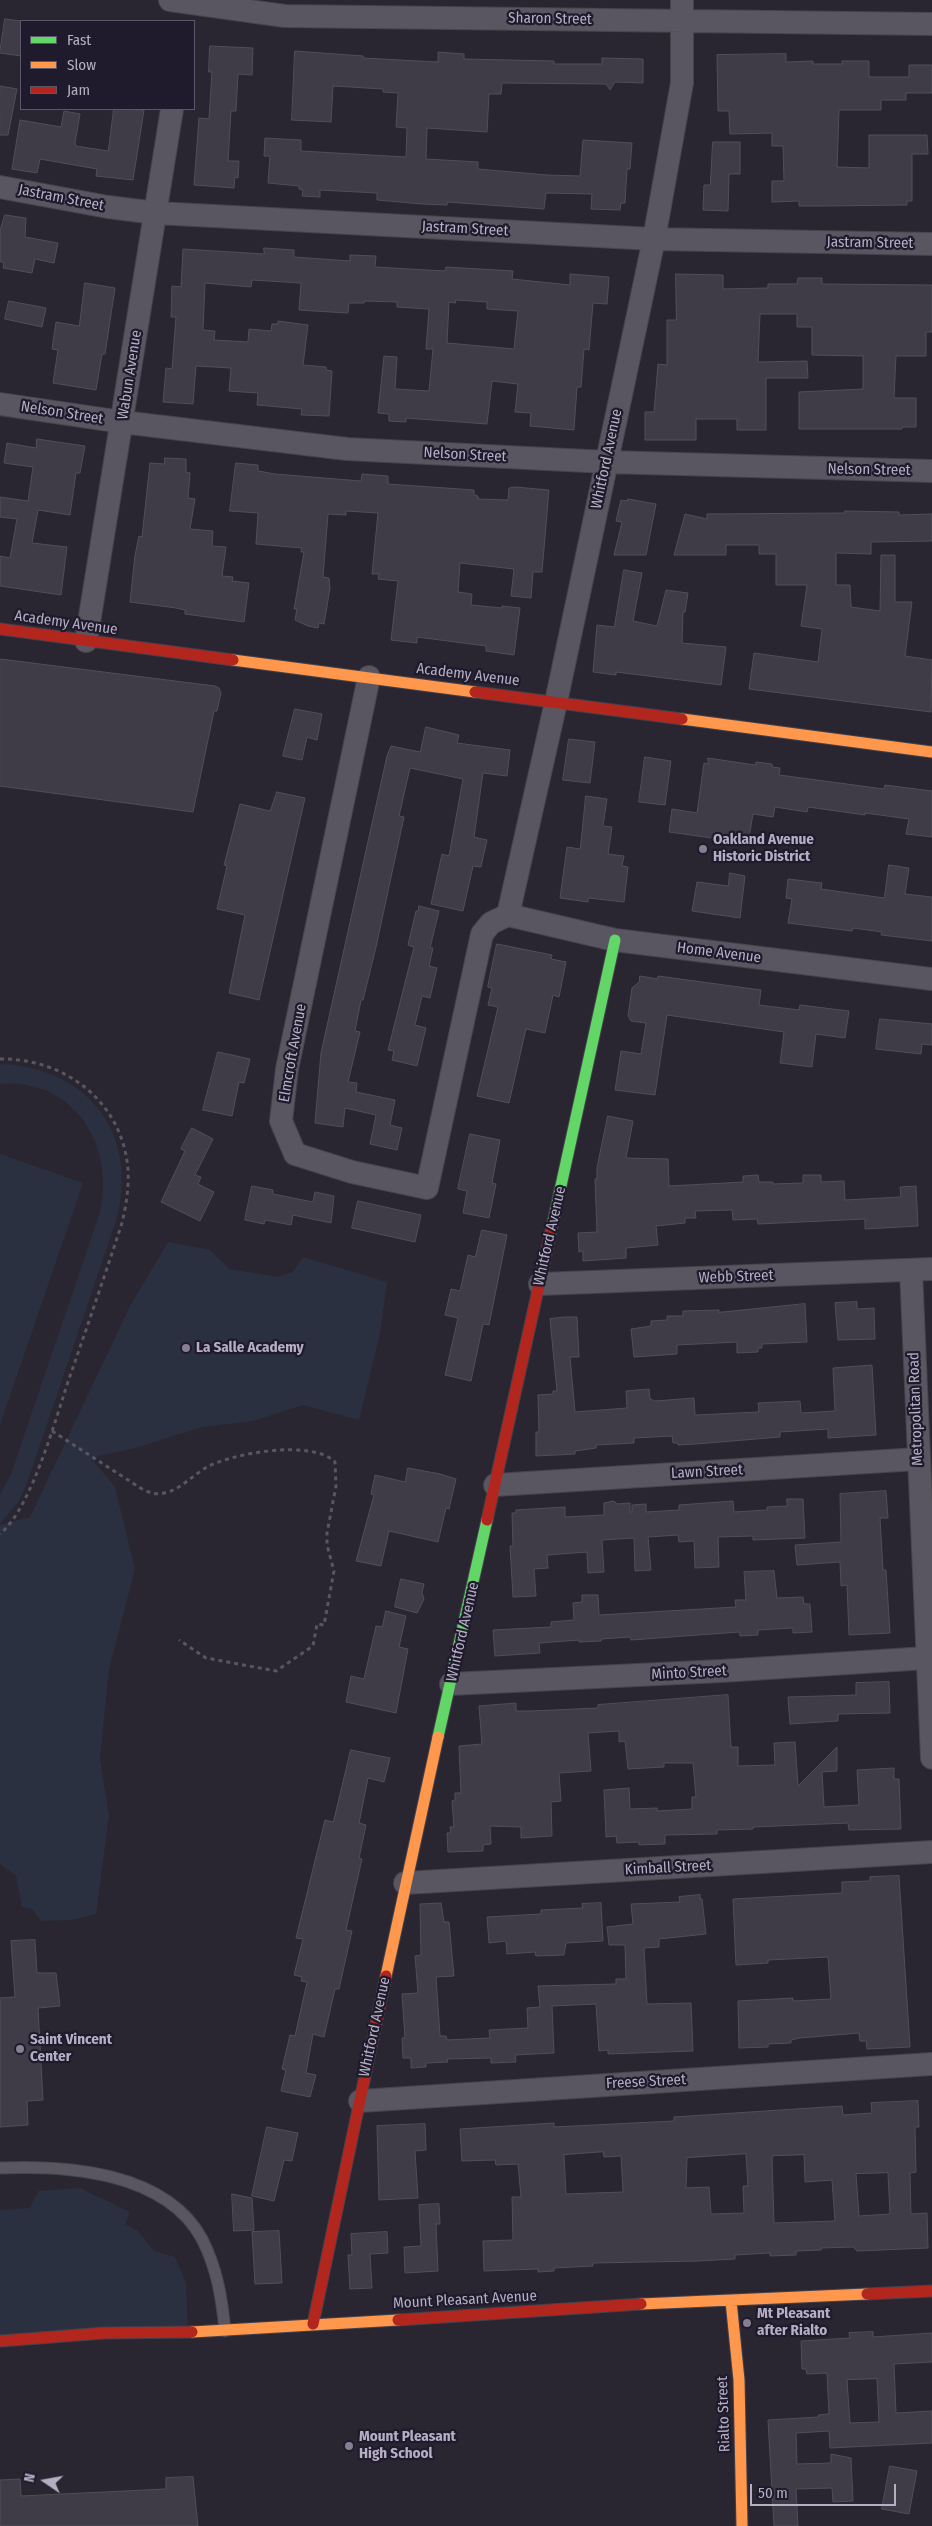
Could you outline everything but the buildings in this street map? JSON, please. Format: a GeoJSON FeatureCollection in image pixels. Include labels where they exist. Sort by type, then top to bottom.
{"type":"FeatureCollection","features":[{"type":"Feature","properties":{"kind":"street","name":"Sharon Street"},"geometry":{"type":"LineString","coordinates":[[184,6],[286,16],[682,10],[932,24]]}},
{"type":"Feature","properties":{"kind":"street","name":"Whitford Avenue"},"geometry":{"type":"LineString","coordinates":[[508,915],[556,702],[654,239],[682,83],[682,10]]}},
{"type":"Feature","properties":{"kind":"street","name":"Wabun Avenue"},"geometry":{"type":"LineString","coordinates":[[86,641],[172,110]]}},
{"type":"Feature","properties":{"kind":"street","name":"Jastram Street"},"geometry":{"type":"LineString","coordinates":[[0,187],[108,207],[156,213],[654,239],[932,244]]}},
{"type":"Feature","properties":{"kind":"street","name":"Nelson Street"},"geometry":{"type":"LineString","coordinates":[[0,404],[122,422],[347,449],[606,462],[932,471]]}},
{"type":"Feature","properties":{"kind":"street","name":"Academy Avenue"},"geometry":{"type":"LineString","coordinates":[[0,629],[932,752]]}},
{"type":"Feature","properties":{"kind":"street","name":"Elmcroft Avenue"},"geometry":{"type":"LineString","coordinates":[[370,677],[287,1069],[281,1121],[295,1154],[352,1172],[427,1188],[482,934],[491,923],[508,915]]}},
{"type":"Feature","properties":{"kind":"street","name":"Home Avenue"},"geometry":{"type":"LineString","coordinates":[[508,915],[615,940],[932,979]]}},
{"type":"Feature","properties":{"kind":"street","name":"Whitford Avenue"},"geometry":{"type":"LineString","coordinates":[[314,2324],[405,1883],[496,1485],[615,940]]}},
{"type":"Feature","properties":{"kind":"street","name":"Webb Street"},"geometry":{"type":"LineString","coordinates":[[540,1284],[922,1270]]}},
{"type":"Feature","properties":{"kind":"street","name":"Metropolitan Road"},"geometry":{"type":"LineString","coordinates":[[922,1270],[918,1459],[932,1758]]}},
{"type":"Feature","properties":{"kind":"street","name":"Lawn Street"},"geometry":{"type":"LineString","coordinates":[[496,1485],[918,1459]]}},
{"type":"Feature","properties":{"kind":"street","name":"Minto Street"},"geometry":{"type":"LineString","coordinates":[[451,1684],[721,1671],[926,1658]]}},
{"type":"Feature","properties":{"kind":"street","name":"Kimball Street"},"geometry":{"type":"LineString","coordinates":[[405,1883],[932,1852]]}},
{"type":"Feature","properties":{"kind":"street","name":"Freese Street"},"geometry":{"type":"LineString","coordinates":[[360,2101],[932,2064]]}},
{"type":"Feature","properties":{"kind":"street","name":"Mount Pleasant Avenue"},"geometry":{"type":"LineString","coordinates":[[0,2341],[104,2333],[225,2331],[662,2303],[932,2291]]}},
{"type":"Feature","properties":{"kind":"street","name":"Rialto Street"},"geometry":{"type":"LineString","coordinates":[[731,2301],[739,2380],[742,2526]]}},
{"type":"Feature","properties":{"kind":"lane"},"geometry":{"type":"LineString","coordinates":[[0,2168],[73,2169],[114,2178],[153,2191],[180,2212],[201,2238],[213,2265],[222,2299],[225,2331]]}},
{"type":"Feature","properties":{"kind":"path"},"geometry":{"type":"LineString","coordinates":[[0,1059],[34,1062],[61,1070],[83,1085],[104,1106],[117,1130],[121,1138],[128,1170],[127,1198],[122,1224],[52,1431],[25,1500],[6,1529],[0,1534]]}},
{"type":"Feature","properties":{"kind":"path"},"geometry":{"type":"LineString","coordinates":[[52,1431],[142,1490],[158,1494],[172,1491],[205,1468],[222,1460],[243,1454],[288,1450],[305,1451],[329,1456],[335,1462],[336,1486],[327,1533],[327,1545],[334,1571],[324,1625],[318,1624],[313,1646],[276,1671],[206,1658],[179,1640]]}},
{"type":"Feature","properties":{"kind":"shaded area"},"geometry":{"type":"Polygon","coordinates":[[[0,1065],[34,1069],[61,1079],[83,1093],[101,1112],[113,1134],[120,1159],[122,1188],[117,1218],[27,1483],[19,1501],[0,1524],[0,1495],[11,1474],[100,1212],[103,1187],[101,1163],[94,1140],[83,1121],[68,1104],[49,1092],[26,1085],[0,1084],[0,1065]]]}},
{"type":"Feature","properties":{"kind":"shaded area"},"geometry":{"type":"Polygon","coordinates":[[[0,1154],[83,1183],[0,1425],[0,1154]]]}},
{"type":"Feature","properties":{"kind":"shaded area"},"geometry":{"type":"Polygon","coordinates":[[[168,1242],[210,1250],[229,1269],[278,1277],[293,1272],[303,1257],[387,1282],[380,1334],[359,1420],[303,1405],[253,1421],[202,1427],[135,1448],[91,1458],[115,1487],[135,1569],[109,1669],[100,1758],[109,1816],[96,1914],[72,1920],[41,1921],[32,1909],[22,1907],[16,1876],[0,1864],[0,1525],[30,1517],[130,1306],[168,1242]]]}},
{"type":"Feature","properties":{"kind":"shaded area"},"geometry":{"type":"Polygon","coordinates":[[[80,2188],[130,2212],[125,2224],[138,2231],[154,2251],[175,2257],[186,2283],[188,2329],[0,2341],[0,2210],[30,2208],[38,2191],[80,2188]]]}},
{"type":"Feature","properties":{"kind":"traffic: fast"},"geometry":{"type":"LineString","coordinates":[[553,1222],[615,940]]}},
{"type":"Feature","properties":{"kind":"traffic: fast"},"geometry":{"type":"LineString","coordinates":[[438,1737],[487,1520]]}},
{"type":"Feature","properties":{"kind":"traffic: slow"},"geometry":{"type":"LineString","coordinates":[[233,660],[475,692]]}},
{"type":"Feature","properties":{"kind":"traffic: slow"},"geometry":{"type":"LineString","coordinates":[[682,719],[932,752]]}},
{"type":"Feature","properties":{"kind":"traffic: slow"},"geometry":{"type":"LineString","coordinates":[[386,1976],[438,1737]]}},
{"type":"Feature","properties":{"kind":"traffic: slow"},"geometry":{"type":"LineString","coordinates":[[641,2304],[867,2294]]}},
{"type":"Feature","properties":{"kind":"traffic: slow"},"geometry":{"type":"LineString","coordinates":[[731,2301],[739,2380],[742,2526]]}},
{"type":"Feature","properties":{"kind":"traffic: slow"},"geometry":{"type":"LineString","coordinates":[[192,2332],[398,2320]]}},
{"type":"Feature","properties":{"kind":"traffic: jam"},"geometry":{"type":"LineString","coordinates":[[0,629],[233,660]]}},
{"type":"Feature","properties":{"kind":"traffic: jam"},"geometry":{"type":"LineString","coordinates":[[475,692],[682,719]]}},
{"type":"Feature","properties":{"kind":"traffic: jam"},"geometry":{"type":"LineString","coordinates":[[487,1520],[553,1222]]}},
{"type":"Feature","properties":{"kind":"traffic: jam"},"geometry":{"type":"LineString","coordinates":[[313,2324],[386,1976]]}},
{"type":"Feature","properties":{"kind":"traffic: jam"},"geometry":{"type":"LineString","coordinates":[[867,2294],[932,2291]]}},
{"type":"Feature","properties":{"kind":"traffic: jam"},"geometry":{"type":"LineString","coordinates":[[398,2320],[641,2304]]}},
{"type":"Feature","properties":{"kind":"traffic: jam"},"geometry":{"type":"LineString","coordinates":[[0,2341],[104,2333],[192,2332]]}},
{"type":"Feature","properties":{"kind":"place","name":"Oakland Avenue Historic District"},"geometry":{"type":"Point","coordinates":[703,849]}},
{"type":"Feature","properties":{"kind":"place","name":"La Salle Academy"},"geometry":{"type":"Point","coordinates":[186,1348]}},
{"type":"Feature","properties":{"kind":"place","name":"Saint Vincent Center"},"geometry":{"type":"Point","coordinates":[20,2049]}},
{"type":"Feature","properties":{"kind":"place","name":"Mt Pleasant after Rialto"},"geometry":{"type":"Point","coordinates":[747,2323]}},
{"type":"Feature","properties":{"kind":"place","name":"Mount Pleasant High School"},"geometry":{"type":"Point","coordinates":[349,2446]}}]}
